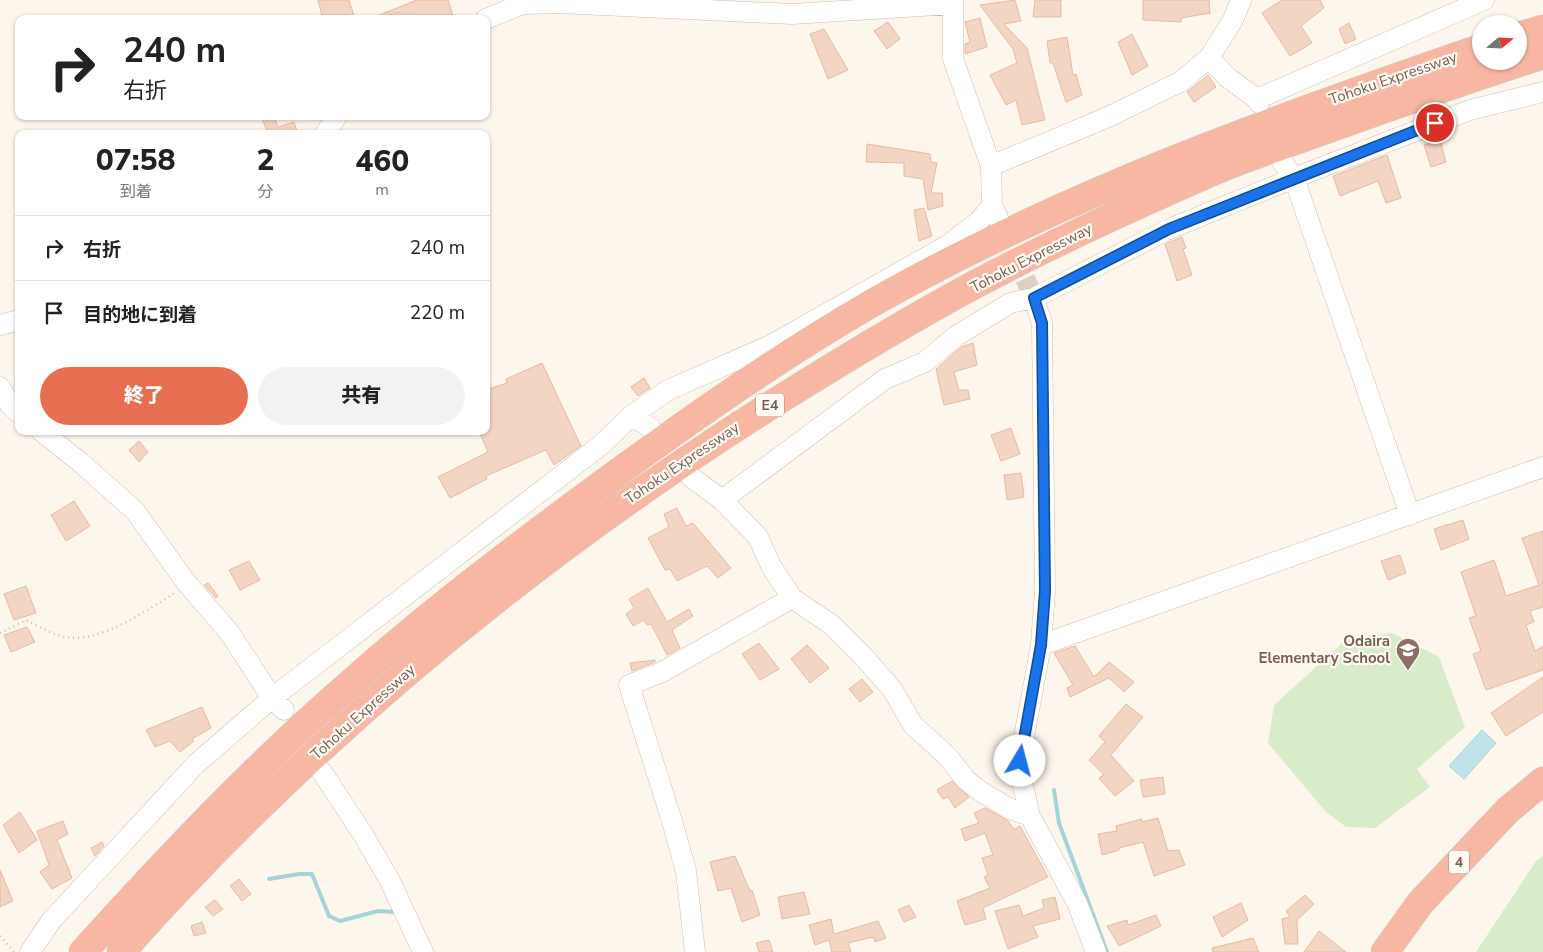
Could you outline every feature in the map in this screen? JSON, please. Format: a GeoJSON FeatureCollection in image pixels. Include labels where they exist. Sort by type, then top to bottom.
{"type":"FeatureCollection","features":[{"type":"Feature","properties":{"kind":"highway"},"geometry":{"type":"LineString","coordinates":[[1528,33],[1543,29]]}},
{"type":"Feature","properties":{"kind":"highway","name":"Tohoku Expressway"},"geometry":{"type":"LineString","coordinates":[[82,952],[238,788],[349,684],[504,557],[746,382],[872,303],[981,246],[1090,194],[1194,150],[1472,51]]}},
{"type":"Feature","properties":{"kind":"highway","name":"Tohoku Expressway"},"geometry":{"type":"LineString","coordinates":[[121,952],[243,823],[422,659],[607,514],[739,424],[878,339],[995,274],[1102,222],[1218,170],[1444,86],[1543,55]]}},
{"type":"Feature","properties":{"kind":"highway","name":"4"},"geometry":{"type":"LineString","coordinates":[[1385,952],[1421,902],[1508,810],[1543,781]]}},
{"type":"Feature","properties":{"kind":"street"},"geometry":{"type":"LineString","coordinates":[[991,166],[1155,95],[1180,82],[1209,58],[1233,20],[1241,0]]}},
{"type":"Feature","properties":{"kind":"street"},"geometry":{"type":"LineString","coordinates":[[1209,58],[1227,77],[1258,101],[1484,0]]}},
{"type":"Feature","properties":{"kind":"street"},"geometry":{"type":"LineString","coordinates":[[30,952],[51,921],[196,764],[278,704],[601,445],[631,416],[668,390],[771,345],[948,245],[978,222],[996,215],[991,166],[953,60],[953,2],[792,14],[691,5],[522,4],[490,17]]}},
{"type":"Feature","properties":{"kind":"street"},"geometry":{"type":"LineString","coordinates":[[722,500],[885,379],[925,362],[956,336],[1010,303],[1034,298],[1289,170],[1470,110],[1543,92]]}},
{"type":"Feature","properties":{"kind":"street"},"geometry":{"type":"LineString","coordinates":[[1289,170],[1410,515]]}},
{"type":"Feature","properties":{"kind":"street"},"geometry":{"type":"LineString","coordinates":[[1034,298],[1042,323],[1045,591],[1041,645],[1020,761],[1022,782],[1030,816],[1077,903],[1096,952]]}},
{"type":"Feature","properties":{"kind":"street"},"geometry":{"type":"LineString","coordinates":[[0,325],[15,321]]}},
{"type":"Feature","properties":{"kind":"street"},"geometry":{"type":"LineString","coordinates":[[0,387],[10,405],[15,409]]}},
{"type":"Feature","properties":{"kind":"street"},"geometry":{"type":"LineString","coordinates":[[631,416],[650,427]]}},
{"type":"Feature","properties":{"kind":"street"},"geometry":{"type":"LineString","coordinates":[[46,435],[80,462],[135,511],[189,584],[229,632],[278,704]]}},
{"type":"Feature","properties":{"kind":"street"},"geometry":{"type":"LineString","coordinates":[[1041,645],[1543,468]]}},
{"type":"Feature","properties":{"kind":"street"},"geometry":{"type":"LineString","coordinates":[[691,477],[722,500],[758,537],[771,566],[792,598],[832,625],[861,654],[892,689],[913,725],[948,757],[966,780],[1008,808],[1030,816]]}},
{"type":"Feature","properties":{"kind":"street"},"geometry":{"type":"LineString","coordinates":[[695,952],[686,871],[629,685],[662,672],[792,598]]}},
{"type":"Feature","properties":{"kind":"street"},"geometry":{"type":"LineString","coordinates":[[322,772],[364,836],[390,881],[423,952]]}},
{"type":"Feature","properties":{"kind":"path"},"geometry":{"type":"LineString","coordinates":[[0,633],[26,620],[64,637],[81,639],[119,626],[189,584]]}},
{"type":"Feature","properties":{"kind":"path"},"geometry":{"type":"LineString","coordinates":[[0,936],[15,952]]}},
{"type":"Feature","properties":{"kind":"green space"},"geometry":{"type":"Polygon","coordinates":[[[1392,633],[1439,657],[1465,727],[1417,769],[1430,787],[1375,828],[1346,827],[1326,812],[1268,743],[1274,705],[1348,638],[1392,633]]]}},
{"type":"Feature","properties":{"kind":"green space"},"geometry":{"type":"Polygon","coordinates":[[[1543,856],[1543,952],[1476,952],[1536,861],[1543,856]]]}},
{"type":"Feature","properties":{"kind":"water"},"geometry":{"type":"Polygon","coordinates":[[[1482,730],[1496,743],[1464,779],[1449,766],[1482,730]]]}},
{"type":"Feature","properties":{"kind":"building"},"geometry":{"type":"Polygon","coordinates":[[[318,0],[349,0],[354,15],[322,15],[318,0]]]}},
{"type":"Feature","properties":{"kind":"building"},"geometry":{"type":"Polygon","coordinates":[[[417,0],[448,0],[453,15],[379,15],[417,0]]]}},
{"type":"Feature","properties":{"kind":"building"},"geometry":{"type":"Polygon","coordinates":[[[1015,0],[1021,21],[1004,24],[1027,48],[1045,120],[1022,125],[1016,100],[1006,105],[990,75],[1017,63],[1013,49],[980,5],[1015,0]]]}},
{"type":"Feature","properties":{"kind":"building"},"geometry":{"type":"Polygon","coordinates":[[[1035,0],[1061,0],[1061,17],[1033,17],[1035,0]]]}},
{"type":"Feature","properties":{"kind":"building"},"geometry":{"type":"Polygon","coordinates":[[[1143,0],[1209,0],[1210,13],[1181,18],[1181,22],[1143,20],[1143,0]]]}},
{"type":"Feature","properties":{"kind":"building"},"geometry":{"type":"Polygon","coordinates":[[[1282,0],[1320,0],[1324,8],[1301,26],[1312,43],[1290,56],[1262,13],[1282,0]]]}},
{"type":"Feature","properties":{"kind":"building"},"geometry":{"type":"Polygon","coordinates":[[[980,18],[987,47],[965,54],[965,44],[970,42],[965,22],[980,18]]]}},
{"type":"Feature","properties":{"kind":"building"},"geometry":{"type":"Polygon","coordinates":[[[888,22],[900,39],[887,49],[874,31],[888,22]]]}},
{"type":"Feature","properties":{"kind":"building"},"geometry":{"type":"Polygon","coordinates":[[[1349,23],[1356,39],[1345,44],[1339,29],[1349,23]]]}},
{"type":"Feature","properties":{"kind":"building"},"geometry":{"type":"Polygon","coordinates":[[[824,29],[848,70],[828,79],[810,34],[824,29]]]}},
{"type":"Feature","properties":{"kind":"building"},"geometry":{"type":"Polygon","coordinates":[[[1132,34],[1148,66],[1132,75],[1118,42],[1132,34]]]}},
{"type":"Feature","properties":{"kind":"building"},"geometry":{"type":"Polygon","coordinates":[[[1067,37],[1073,75],[1076,74],[1082,95],[1066,102],[1053,63],[1050,63],[1047,41],[1067,37]]]}},
{"type":"Feature","properties":{"kind":"building"},"geometry":{"type":"Polygon","coordinates":[[[1208,75],[1216,87],[1194,102],[1187,92],[1208,75]]]}},
{"type":"Feature","properties":{"kind":"building"},"geometry":{"type":"Polygon","coordinates":[[[263,120],[275,120],[278,127],[294,122],[297,130],[267,130],[263,120]]]}},
{"type":"Feature","properties":{"kind":"building"},"geometry":{"type":"Polygon","coordinates":[[[1440,140],[1446,162],[1431,167],[1424,145],[1440,140]]]}},
{"type":"Feature","properties":{"kind":"building"},"geometry":{"type":"Polygon","coordinates":[[[867,144],[930,154],[931,162],[937,163],[931,193],[942,193],[943,206],[928,210],[923,179],[904,176],[904,163],[866,162],[867,144]]]}},
{"type":"Feature","properties":{"kind":"building"},"geometry":{"type":"Polygon","coordinates":[[[1387,155],[1401,198],[1386,203],[1378,181],[1340,196],[1333,176],[1387,155]]]}},
{"type":"Feature","properties":{"kind":"building"},"geometry":{"type":"Polygon","coordinates":[[[924,208],[932,236],[919,241],[914,210],[924,208]]]}},
{"type":"Feature","properties":{"kind":"building"},"geometry":{"type":"Polygon","coordinates":[[[1182,237],[1186,248],[1183,249],[1192,275],[1177,281],[1165,244],[1182,237]]]}},
{"type":"Feature","properties":{"kind":"building"},"geometry":{"type":"Polygon","coordinates":[[[973,343],[977,365],[954,372],[959,390],[968,390],[970,399],[944,405],[936,369],[961,347],[973,343]]]}},
{"type":"Feature","properties":{"kind":"building"},"geometry":{"type":"Polygon","coordinates":[[[542,363],[581,446],[554,465],[546,450],[486,476],[487,479],[450,498],[438,477],[488,452],[480,435],[490,435],[490,389],[507,383],[506,379],[542,363]]]}},
{"type":"Feature","properties":{"kind":"building"},"geometry":{"type":"Polygon","coordinates":[[[644,378],[650,388],[638,396],[631,387],[644,378]]]}},
{"type":"Feature","properties":{"kind":"building"},"geometry":{"type":"Polygon","coordinates":[[[1011,428],[1020,454],[1001,461],[991,435],[1011,428]]]}},
{"type":"Feature","properties":{"kind":"building"},"geometry":{"type":"Polygon","coordinates":[[[139,441],[148,452],[139,462],[129,450],[139,441]]]}},
{"type":"Feature","properties":{"kind":"building"},"geometry":{"type":"Polygon","coordinates":[[[1021,473],[1024,497],[1007,500],[1004,475],[1021,473]]]}},
{"type":"Feature","properties":{"kind":"building"},"geometry":{"type":"Polygon","coordinates":[[[74,501],[90,526],[66,541],[51,515],[74,501]]]}},
{"type":"Feature","properties":{"kind":"building"},"geometry":{"type":"Polygon","coordinates":[[[677,508],[686,526],[693,523],[731,568],[718,578],[707,566],[677,581],[670,569],[665,570],[648,538],[669,527],[664,514],[677,508]]]}},
{"type":"Feature","properties":{"kind":"building"},"geometry":{"type":"Polygon","coordinates":[[[1463,520],[1469,539],[1441,550],[1434,529],[1463,520]]]}},
{"type":"Feature","properties":{"kind":"building"},"geometry":{"type":"Polygon","coordinates":[[[1543,531],[1543,607],[1530,611],[1534,622],[1526,625],[1535,651],[1543,646],[1543,670],[1486,690],[1473,654],[1481,651],[1469,618],[1476,616],[1461,572],[1494,560],[1506,596],[1539,585],[1522,538],[1543,531]]]}},
{"type":"Feature","properties":{"kind":"building"},"geometry":{"type":"Polygon","coordinates":[[[1400,555],[1406,573],[1388,580],[1381,561],[1400,555]]]}},
{"type":"Feature","properties":{"kind":"building"},"geometry":{"type":"Polygon","coordinates":[[[249,561],[260,580],[240,590],[229,570],[249,561]]]}},
{"type":"Feature","properties":{"kind":"building"},"geometry":{"type":"Polygon","coordinates":[[[208,583],[218,596],[216,598],[204,585],[208,583]]]}},
{"type":"Feature","properties":{"kind":"building"},"geometry":{"type":"Polygon","coordinates":[[[26,586],[36,613],[14,620],[4,594],[26,586]]]}},
{"type":"Feature","properties":{"kind":"building"},"geometry":{"type":"Polygon","coordinates":[[[648,588],[667,622],[689,609],[693,616],[672,630],[680,648],[667,655],[651,624],[647,625],[644,620],[633,626],[626,614],[634,608],[629,599],[648,588]]]}},
{"type":"Feature","properties":{"kind":"building"},"geometry":{"type":"Polygon","coordinates":[[[27,627],[35,642],[11,652],[4,635],[27,627]]]}},
{"type":"Feature","properties":{"kind":"building"},"geometry":{"type":"Polygon","coordinates":[[[759,643],[779,669],[760,680],[742,654],[759,643]]]}},
{"type":"Feature","properties":{"kind":"building"},"geometry":{"type":"Polygon","coordinates":[[[807,645],[829,668],[810,683],[791,659],[807,645]]]}},
{"type":"Feature","properties":{"kind":"building"},"geometry":{"type":"Polygon","coordinates":[[[1075,646],[1094,677],[1109,662],[1134,682],[1124,692],[1109,678],[1070,697],[1067,688],[1073,685],[1054,653],[1075,646]]]}},
{"type":"Feature","properties":{"kind":"building"},"geometry":{"type":"Polygon","coordinates":[[[655,660],[655,662],[632,671],[630,663],[655,660]]]}},
{"type":"Feature","properties":{"kind":"building"},"geometry":{"type":"Polygon","coordinates":[[[1543,677],[1543,712],[1506,736],[1491,713],[1543,677]]]}},
{"type":"Feature","properties":{"kind":"building"},"geometry":{"type":"Polygon","coordinates":[[[862,679],[873,692],[860,702],[849,689],[862,679]]]}},
{"type":"Feature","properties":{"kind":"building"},"geometry":{"type":"Polygon","coordinates":[[[1126,704],[1143,717],[1111,755],[1134,781],[1115,796],[1099,778],[1104,775],[1089,760],[1105,742],[1099,736],[1126,704]]]}},
{"type":"Feature","properties":{"kind":"building"},"geometry":{"type":"Polygon","coordinates":[[[202,707],[211,728],[192,739],[194,741],[180,752],[170,741],[155,747],[146,730],[202,707]]]}},
{"type":"Feature","properties":{"kind":"building"},"geometry":{"type":"Polygon","coordinates":[[[1163,777],[1165,794],[1143,797],[1140,780],[1163,777]]]}},
{"type":"Feature","properties":{"kind":"building"},"geometry":{"type":"Polygon","coordinates":[[[952,781],[969,797],[955,808],[948,797],[943,799],[937,790],[952,781]]]}},
{"type":"Feature","properties":{"kind":"building"},"geometry":{"type":"Polygon","coordinates":[[[985,808],[1007,820],[1014,829],[1020,826],[1048,877],[983,908],[986,919],[965,925],[957,901],[990,888],[984,877],[988,875],[982,858],[993,855],[985,833],[965,841],[961,829],[979,823],[974,813],[985,808]]]}},
{"type":"Feature","properties":{"kind":"building"},"geometry":{"type":"Polygon","coordinates":[[[20,812],[37,840],[19,853],[3,825],[20,812]]]}},
{"type":"Feature","properties":{"kind":"building"},"geometry":{"type":"Polygon","coordinates":[[[1158,818],[1168,851],[1179,850],[1185,865],[1154,876],[1143,842],[1119,848],[1119,850],[1102,855],[1098,834],[1117,831],[1116,826],[1142,819],[1142,822],[1158,818]]]}},
{"type":"Feature","properties":{"kind":"building"},"geometry":{"type":"Polygon","coordinates":[[[63,821],[68,834],[57,840],[72,878],[52,889],[40,872],[49,865],[37,831],[63,821]]]}},
{"type":"Feature","properties":{"kind":"building"},"geometry":{"type":"Polygon","coordinates":[[[102,842],[104,846],[95,856],[91,848],[102,842]]]}},
{"type":"Feature","properties":{"kind":"building"},"geometry":{"type":"Polygon","coordinates":[[[735,856],[750,891],[752,890],[760,915],[742,922],[731,888],[718,891],[710,862],[735,856]]]}},
{"type":"Feature","properties":{"kind":"building"},"geometry":{"type":"Polygon","coordinates":[[[0,870],[13,901],[0,907],[0,870]]]}},
{"type":"Feature","properties":{"kind":"building"},"geometry":{"type":"Polygon","coordinates":[[[239,879],[251,894],[242,901],[230,886],[239,879]]]}},
{"type":"Feature","properties":{"kind":"building"},"geometry":{"type":"Polygon","coordinates":[[[804,892],[810,914],[782,919],[778,897],[804,892]]]}},
{"type":"Feature","properties":{"kind":"building"},"geometry":{"type":"Polygon","coordinates":[[[1305,895],[1314,904],[1297,920],[1298,944],[1285,944],[1282,919],[1290,917],[1286,911],[1305,895]]]}},
{"type":"Feature","properties":{"kind":"building"},"geometry":{"type":"Polygon","coordinates":[[[1055,897],[1060,919],[1033,926],[1038,937],[1008,949],[995,911],[1019,905],[1023,916],[1044,908],[1042,900],[1055,897]]]}},
{"type":"Feature","properties":{"kind":"building"},"geometry":{"type":"Polygon","coordinates":[[[215,900],[223,909],[213,916],[205,907],[215,900]]]}},
{"type":"Feature","properties":{"kind":"building"},"geometry":{"type":"Polygon","coordinates":[[[1241,903],[1248,920],[1222,937],[1213,917],[1241,903]]]}},
{"type":"Feature","properties":{"kind":"building"},"geometry":{"type":"Polygon","coordinates":[[[909,905],[916,917],[904,922],[898,910],[909,905]]]}},
{"type":"Feature","properties":{"kind":"building"},"geometry":{"type":"Polygon","coordinates":[[[1156,915],[1161,926],[1119,946],[1107,926],[1127,920],[1128,925],[1156,915]]]}},
{"type":"Feature","properties":{"kind":"building"},"geometry":{"type":"Polygon","coordinates":[[[831,919],[834,934],[878,921],[886,938],[875,942],[873,937],[848,943],[851,952],[832,952],[829,940],[815,945],[809,925],[831,919]]]}},
{"type":"Feature","properties":{"kind":"building"},"geometry":{"type":"Polygon","coordinates":[[[202,922],[206,933],[194,936],[191,926],[202,922]]]}},
{"type":"Feature","properties":{"kind":"building"},"geometry":{"type":"Polygon","coordinates":[[[1319,931],[1346,952],[1304,952],[1319,931]]]}},
{"type":"Feature","properties":{"kind":"building"},"geometry":{"type":"Polygon","coordinates":[[[1253,938],[1259,952],[1213,952],[1212,948],[1253,938]]]}},
{"type":"Feature","properties":{"kind":"building"},"geometry":{"type":"Polygon","coordinates":[[[769,940],[773,952],[759,952],[756,943],[769,940]]]}},
{"type":"Feature","properties":{"kind":"waterway"},"geometry":{"type":"LineString","coordinates":[[1054,790],[1059,823],[1107,952]]}},
{"type":"Feature","properties":{"kind":"waterway"},"geometry":{"type":"LineString","coordinates":[[269,879],[299,874],[312,874],[329,916],[340,921],[378,911],[396,912]]}},
{"type":"Feature","properties":{"kind":"tunnel"},"geometry":{"type":"LineString","coordinates":[[1000,224],[1034,298]]}},
{"type":"Feature","properties":{"kind":"place","name":"Odaira Elementary School"},"geometry":{"type":"Point","coordinates":[1408,671]}},
{"type":"Feature","properties":{"kind":"route"},"geometry":{"type":"LineString","coordinates":[[1020,761],[1041,645],[1045,591],[1042,323],[1034,298],[1169,229],[1435,123]]}}]}
